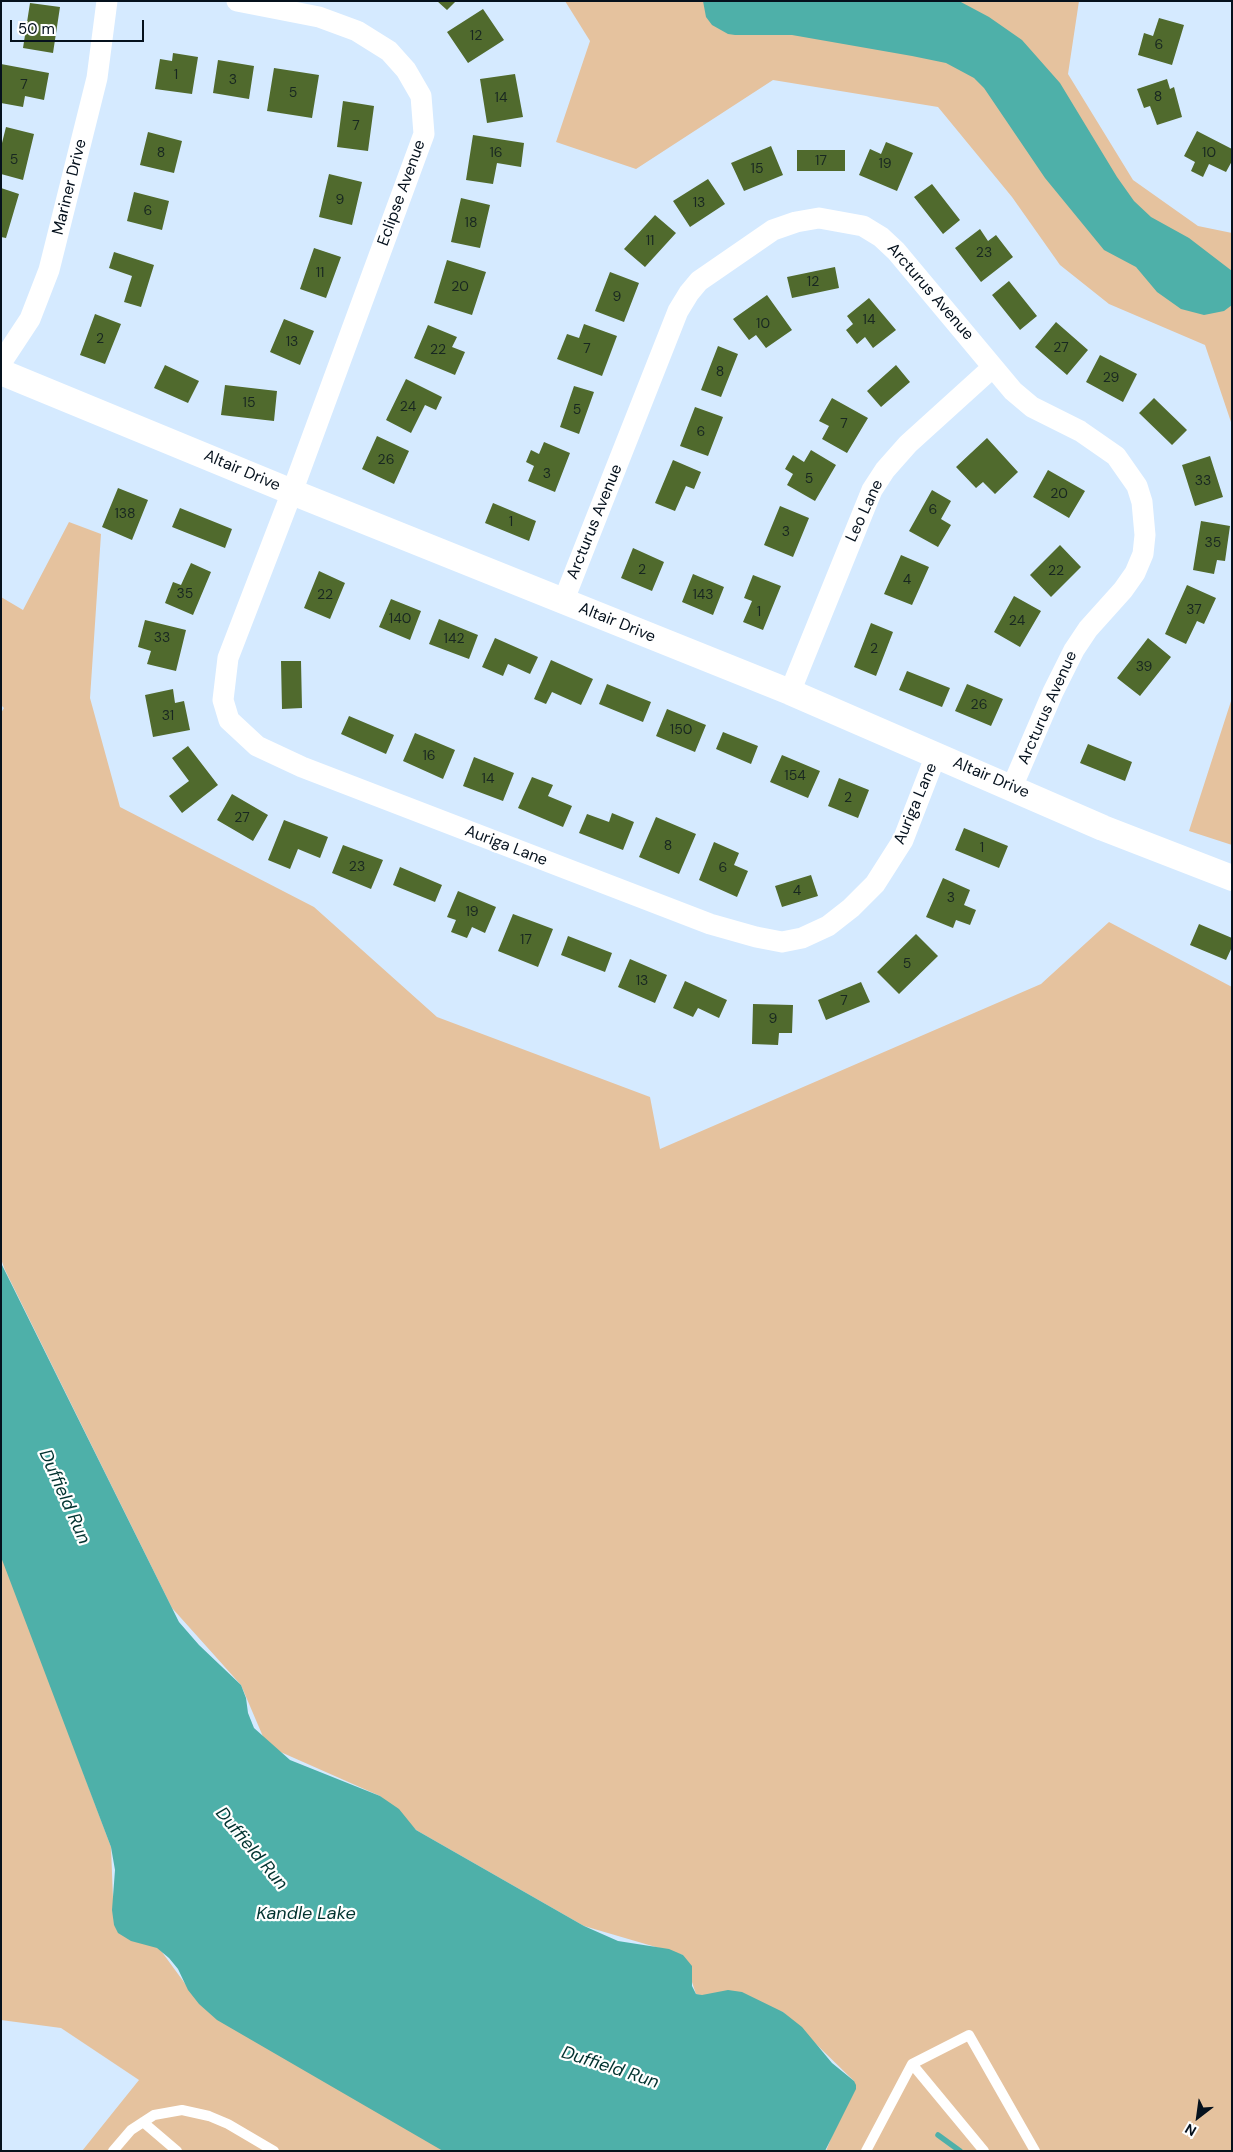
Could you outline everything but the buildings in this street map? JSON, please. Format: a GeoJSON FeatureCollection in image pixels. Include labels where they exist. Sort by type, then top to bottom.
{"type":"FeatureCollection","features":[{"type":"Feature","properties":{"kind":"street","name":"Mariner Drive"},"geometry":{"type":"LineString","coordinates":[[1,363],[30,319],[49,270],[97,78],[107,1]]}},
{"type":"Feature","properties":{"kind":"street","name":"Eclipse Avenue"},"geometry":{"type":"LineString","coordinates":[[237,1],[319,17],[357,31],[388,51],[406,70],[421,96],[424,134],[292,492]]}},
{"type":"Feature","properties":{"kind":"street","name":"Arcturus Avenue"},"geometry":{"type":"LineString","coordinates":[[563,602],[678,310],[699,281],[773,230],[796,222],[819,218],[863,226],[881,237],[896,251],[1013,391],[1032,407],[1080,431],[1116,456],[1137,486],[1142,502],[1144,517],[1143,554],[1135,572],[1123,590],[1088,628],[1074,650],[1053,692],[1012,787]]}},
{"type":"Feature","properties":{"kind":"street","name":"Leo Lane"},"geometry":{"type":"LineString","coordinates":[[790,692],[872,490],[885,470],[908,444],[993,367]]}},
{"type":"Feature","properties":{"kind":"street","name":"Altair Drive"},"geometry":{"type":"LineString","coordinates":[[1,372],[563,602],[790,692],[1104,828],[1232,878]]}},
{"type":"Feature","properties":{"kind":"street","name":"Auriga Lane"},"geometry":{"type":"LineString","coordinates":[[292,492],[228,658],[223,700],[229,720],[242,734],[257,746],[302,767],[710,924],[782,942],[802,938],[828,926],[851,908],[875,884],[903,840],[936,755]]}},
{"type":"Feature","properties":{"kind":"lane"},"geometry":{"type":"LineString","coordinates":[[866,2151],[912,2064],[969,2035],[1035,2151]]}},
{"type":"Feature","properties":{"kind":"lane"},"geometry":{"type":"LineString","coordinates":[[912,2064],[984,2151]]}},
{"type":"Feature","properties":{"kind":"lane"},"geometry":{"type":"LineString","coordinates":[[113,2151],[131,2130],[154,2115],[182,2110],[209,2116],[228,2124],[274,2151]]}},
{"type":"Feature","properties":{"kind":"lane"},"geometry":{"type":"LineString","coordinates":[[143,2122],[177,2151]]}},
{"type":"Feature","properties":{"kind":"shaded area"},"geometry":{"type":"Polygon","coordinates":[[[565,1],[1079,1],[1068,74],[1133,180],[1198,226],[1232,233],[1232,425],[1205,345],[1109,304],[1060,265],[1012,197],[938,107],[773,80],[636,169],[556,142],[590,41],[565,1]]]}},
{"type":"Feature","properties":{"kind":"shaded area"},"geometry":{"type":"Polygon","coordinates":[[[69,522],[101,534],[90,698],[120,807],[314,907],[437,1017],[650,1097],[660,1149],[1041,984],[1109,922],[1232,987],[1232,2151],[826,2151],[854,2081],[783,2012],[696,1994],[683,1955],[584,1926],[416,1830],[380,1796],[267,1746],[241,1685],[172,1608],[1,1259],[1,713],[4,708],[1,705],[1,597],[23,610],[69,522]]]}},
{"type":"Feature","properties":{"kind":"shaded area"},"geometry":{"type":"Polygon","coordinates":[[[1232,698],[1232,845],[1189,831],[1232,698]]]}},
{"type":"Feature","properties":{"kind":"shaded area"},"geometry":{"type":"Polygon","coordinates":[[[1,1552],[111,1847],[114,1925],[159,1948],[200,2004],[445,2151],[82,2151],[139,2080],[61,2028],[1,2020],[1,1552]]]}},
{"type":"Feature","properties":{"kind":"water"},"geometry":{"type":"Polygon","coordinates":[[[703,1],[959,1],[989,17],[1022,40],[1060,83],[1117,177],[1134,201],[1151,217],[1189,238],[1232,271],[1232,305],[1224,311],[1204,315],[1181,309],[1157,292],[1136,267],[1104,250],[1045,178],[984,88],[974,78],[946,63],[912,56],[792,35],[728,34],[712,25],[706,17],[703,1]]]}},
{"type":"Feature","properties":{"kind":"water","name":"Kandle Lake"},"geometry":{"type":"Polygon","coordinates":[[[1,1263],[179,1622],[199,1645],[241,1685],[254,1728],[290,1760],[380,1796],[399,1809],[416,1830],[584,1926],[618,1941],[669,1949],[683,1955],[692,1966],[692,1986],[696,1994],[702,1995],[728,1990],[742,1992],[783,2012],[802,2027],[832,2063],[854,2081],[856,2085],[856,2089],[825,2151],[443,2151],[217,2020],[199,2004],[188,1990],[178,1969],[169,1958],[157,1948],[131,1941],[118,1933],[114,1925],[112,1910],[115,1870],[111,1847],[1,1557],[1,1263]]]}},
{"type":"Feature","properties":{"kind":"waterway","name":"Duffield Run"},"geometry":{"type":"LineString","coordinates":[[938,2135],[960,2151]]}}]}
